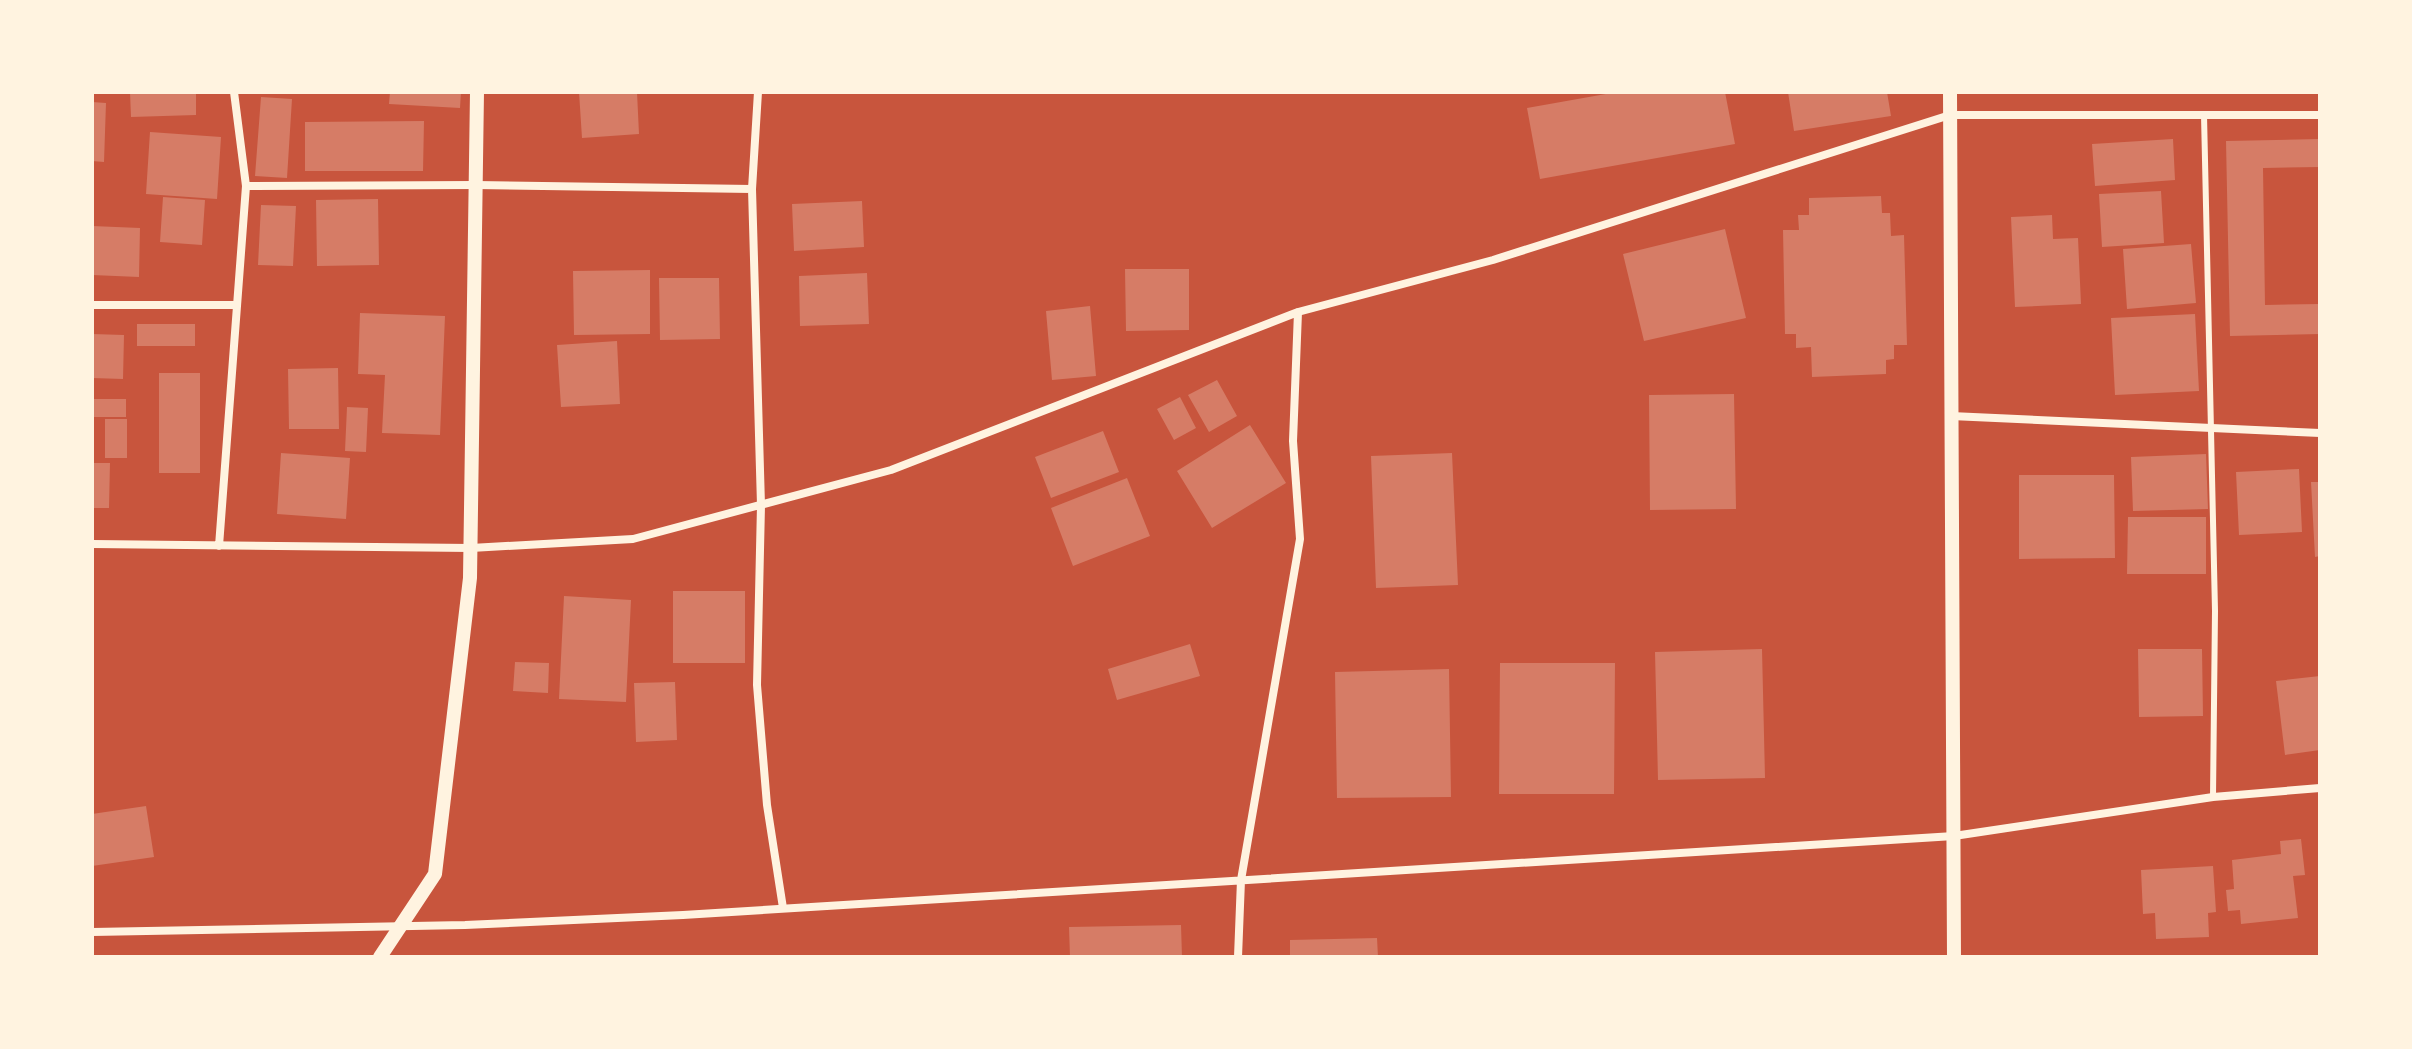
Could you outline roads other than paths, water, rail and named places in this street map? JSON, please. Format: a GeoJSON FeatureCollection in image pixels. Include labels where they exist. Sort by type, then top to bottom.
{"type":"FeatureCollection","features":[{"type":"Feature","properties":{"kind":"street"},"geometry":{"type":"LineString","coordinates":[[219,546],[246,186],[234,92]]}},
{"type":"Feature","properties":{"kind":"street"},"geometry":{"type":"LineString","coordinates":[[380,957],[435,874],[470,578],[477,92]]}},
{"type":"Feature","properties":{"kind":"street"},"geometry":{"type":"LineString","coordinates":[[758,92],[752,189],[761,505],[757,685],[767,805],[783,908]]}},
{"type":"Feature","properties":{"kind":"street"},"geometry":{"type":"LineString","coordinates":[[1950,92],[1954,957]]}},
{"type":"Feature","properties":{"kind":"street"},"geometry":{"type":"LineString","coordinates":[[92,544],[471,548],[633,539],[891,470],[1298,312],[1493,260],[1950,115],[2320,115]]}},
{"type":"Feature","properties":{"kind":"street"},"geometry":{"type":"LineString","coordinates":[[246,186],[752,189]]}},
{"type":"Feature","properties":{"kind":"street"},"geometry":{"type":"LineString","coordinates":[[92,305],[237,305]]}},
{"type":"Feature","properties":{"kind":"street"},"geometry":{"type":"LineString","coordinates":[[1238,957],[1241,880],[1300,539],[1293,441],[1298,312]]}},
{"type":"Feature","properties":{"kind":"street"},"geometry":{"type":"LineString","coordinates":[[1951,416],[2320,433]]}},
{"type":"Feature","properties":{"kind":"street"},"geometry":{"type":"LineString","coordinates":[[92,932],[400,926],[783,908],[1954,836],[2213,797],[2320,788]]}},
{"type":"Feature","properties":{"kind":"lane"},"geometry":{"type":"LineString","coordinates":[[2204,115],[2215,611],[2213,797]]}}]}
